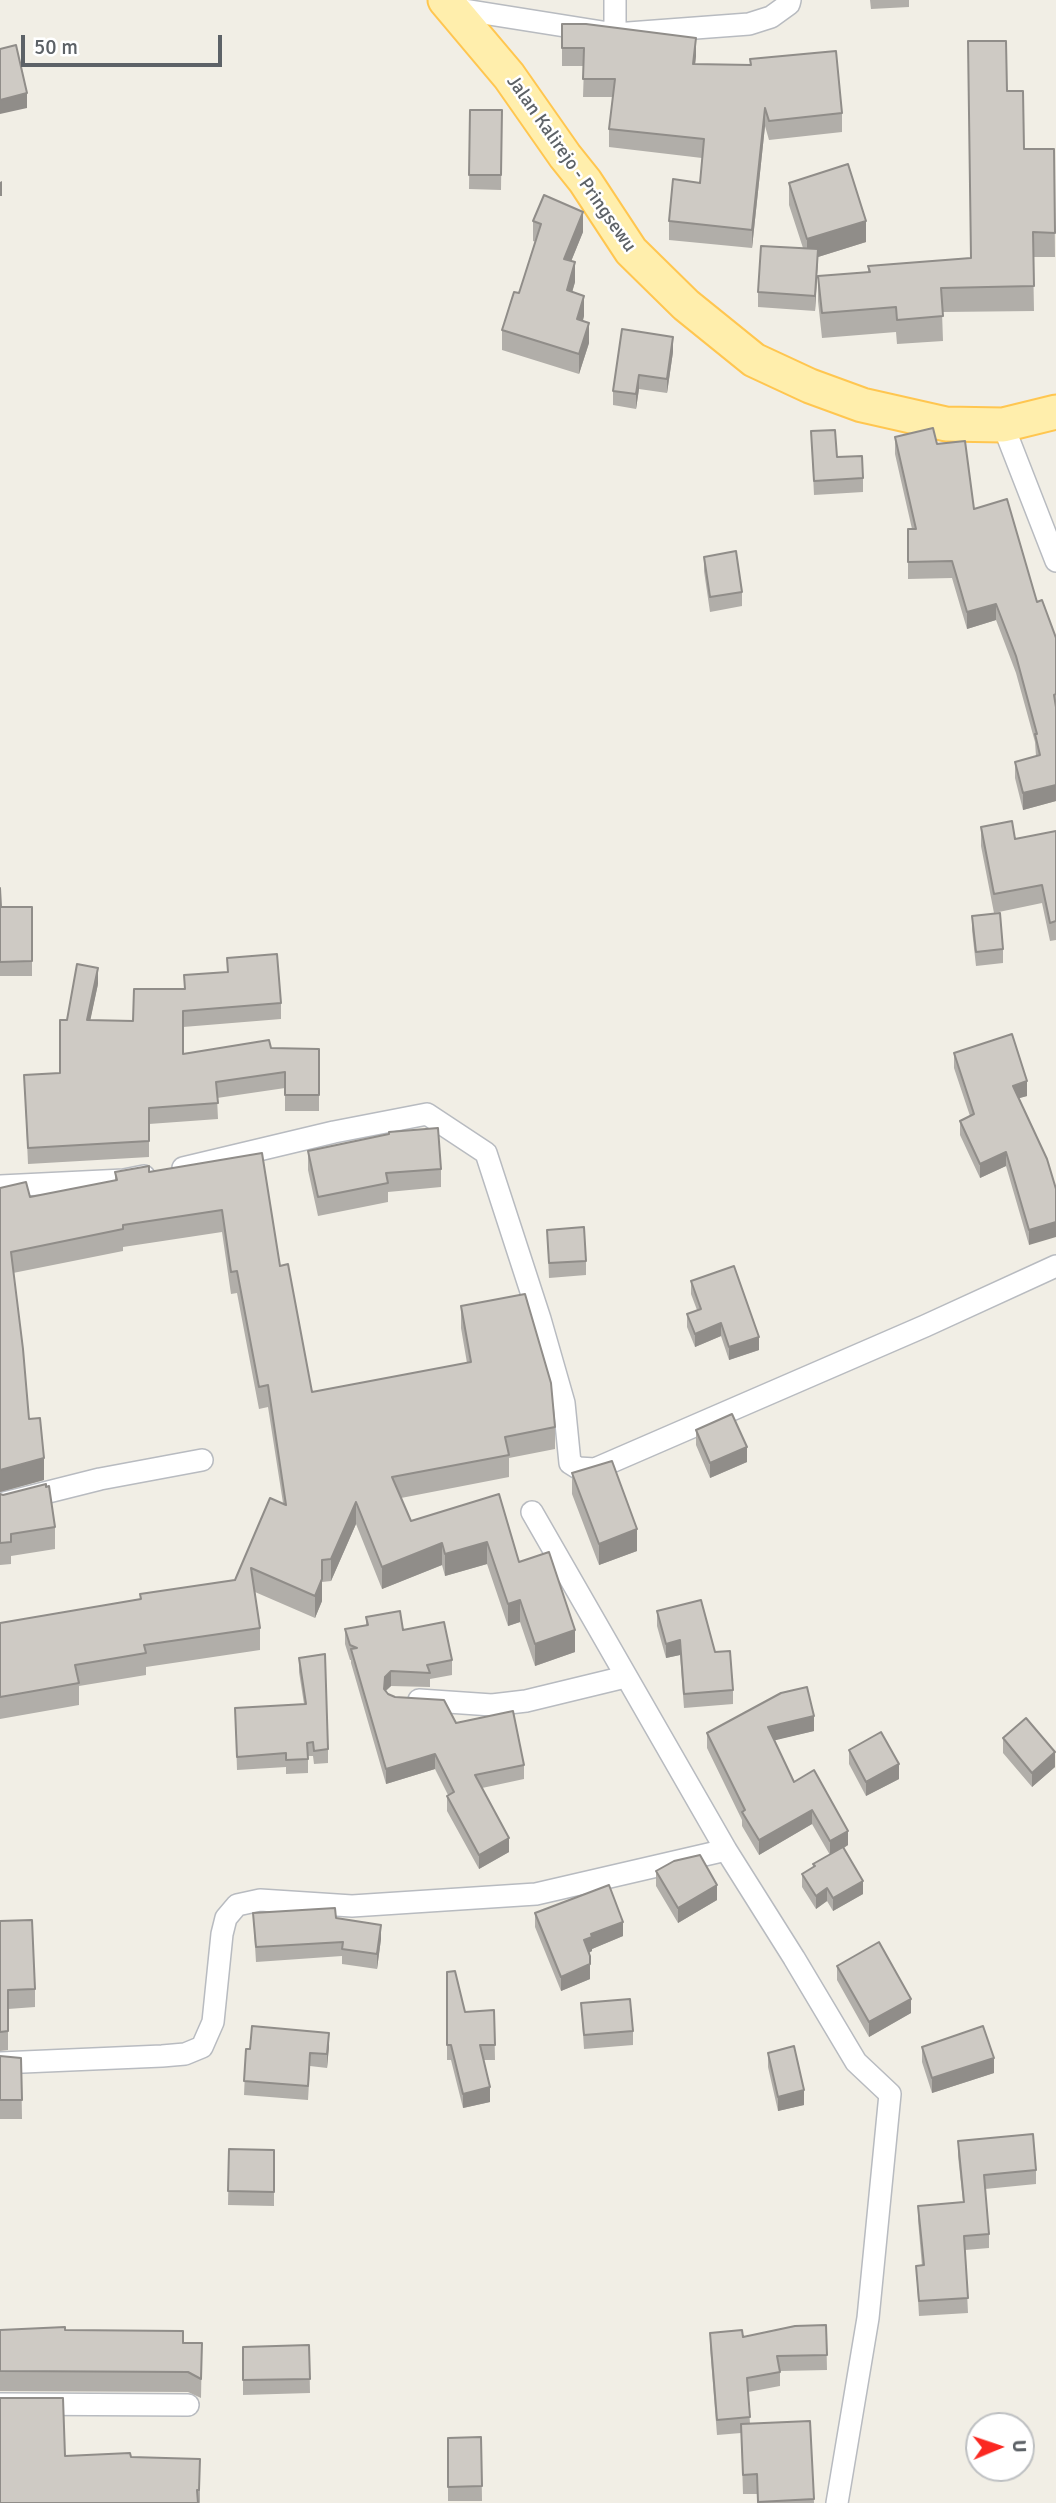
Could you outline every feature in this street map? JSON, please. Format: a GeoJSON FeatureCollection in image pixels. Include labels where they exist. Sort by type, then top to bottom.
{"type":"FeatureCollection","features":[{"type":"Feature","properties":{"kind":"main road","name":"Jalan Kalirejo - Pringsewu"},"geometry":{"type":"LineString","coordinates":[[448,4],[509,76],[585,181],[631,251],[685,305],[754,360],[810,386],[862,405],[946,424],[1003,425],[1056,412]]}},
{"type":"Feature","properties":{"kind":"street"},"geometry":{"type":"LineString","coordinates":[[615,0],[615,34]]}},
{"type":"Feature","properties":{"kind":"street"},"geometry":{"type":"LineString","coordinates":[[448,4],[615,34],[749,24],[771,17],[789,4],[790,0]]}},
{"type":"Feature","properties":{"kind":"street"},"geometry":{"type":"LineString","coordinates":[[1003,425],[1056,561]]}},
{"type":"Feature","properties":{"kind":"street"},"geometry":{"type":"LineString","coordinates":[[0,1186],[124,1180],[334,1132],[427,1114],[486,1153],[540,1319],[564,1403],[570,1463],[586,1470],[595,1469],[1056,1266]]}},
{"type":"Feature","properties":{"kind":"street"},"geometry":{"type":"LineString","coordinates":[[0,1504],[100,1479],[202,1460]]}},
{"type":"Feature","properties":{"kind":"street"},"geometry":{"type":"LineString","coordinates":[[532,1512],[726,1850],[856,2062],[890,2094],[867,2318],[837,2503]]}},
{"type":"Feature","properties":{"kind":"street"},"geometry":{"type":"LineString","coordinates":[[396,1698],[492,1704],[526,1701],[625,1677]]}},
{"type":"Feature","properties":{"kind":"street"},"geometry":{"type":"LineString","coordinates":[[0,2063],[162,2056],[185,2054],[202,2047],[213,2022],[222,1934],[226,1918],[237,1905],[260,1900],[352,1906],[536,1894],[726,1850]]}},
{"type":"Feature","properties":{"kind":"street"},"geometry":{"type":"LineString","coordinates":[[0,2404],[188,2405]]}},
{"type":"Feature","properties":{"kind":"building"},"geometry":{"type":"Polygon","coordinates":[[[562,24],[586,24],[696,38],[693,64],[751,65],[750,59],[836,51],[842,113],[769,121],[765,108],[752,230],[669,221],[673,179],[700,183],[704,139],[609,129],[615,79],[583,79],[584,48],[562,48],[562,24]]]}},
{"type":"Feature","properties":{"kind":"building"},"geometry":{"type":"Polygon","coordinates":[[[968,41],[1006,41],[1007,91],[1023,91],[1024,149],[1054,149],[1055,233],[1033,232],[1034,286],[941,288],[943,316],[897,320],[896,307],[822,313],[818,276],[870,272],[868,266],[971,258],[968,41]]]}},
{"type":"Feature","properties":{"kind":"building"},"geometry":{"type":"Polygon","coordinates":[[[16,45],[27,93],[0,100],[0,49],[16,45]]]}},
{"type":"Feature","properties":{"kind":"building"},"geometry":{"type":"Polygon","coordinates":[[[470,110],[502,110],[501,175],[469,175],[470,110]]]}},
{"type":"Feature","properties":{"kind":"building"},"geometry":{"type":"Polygon","coordinates":[[[848,164],[866,221],[807,239],[789,183],[848,164]]]}},
{"type":"Feature","properties":{"kind":"building"},"geometry":{"type":"Polygon","coordinates":[[[544,195],[583,212],[564,259],[575,262],[567,290],[584,296],[577,319],[589,323],[579,354],[502,330],[514,292],[519,293],[541,224],[533,221],[544,195]]]}},
{"type":"Feature","properties":{"kind":"building"},"geometry":{"type":"Polygon","coordinates":[[[761,246],[818,249],[815,296],[758,292],[761,246]]]}},
{"type":"Feature","properties":{"kind":"building"},"geometry":{"type":"Polygon","coordinates":[[[622,329],[673,337],[667,379],[639,375],[636,394],[613,391],[622,329]]]}},
{"type":"Feature","properties":{"kind":"building"},"geometry":{"type":"Polygon","coordinates":[[[933,428],[937,444],[965,441],[974,509],[1007,499],[1037,602],[1042,600],[1056,638],[1056,785],[1023,793],[1015,762],[1040,755],[1037,734],[1016,656],[996,604],[967,612],[952,561],[908,562],[908,529],[916,529],[895,437],[933,428]]]}},
{"type":"Feature","properties":{"kind":"building"},"geometry":{"type":"Polygon","coordinates":[[[835,430],[837,457],[862,456],[863,478],[814,481],[811,431],[835,430]]]}},
{"type":"Feature","properties":{"kind":"building"},"geometry":{"type":"Polygon","coordinates":[[[736,551],[742,592],[710,597],[704,557],[736,551]]]}},
{"type":"Feature","properties":{"kind":"building"},"geometry":{"type":"Polygon","coordinates":[[[1012,821],[1015,839],[1056,831],[1056,921],[1050,923],[1042,885],[994,894],[981,827],[1012,821]]]}},
{"type":"Feature","properties":{"kind":"building"},"geometry":{"type":"Polygon","coordinates":[[[0,888],[1,907],[32,907],[32,961],[0,962],[0,888]]]}},
{"type":"Feature","properties":{"kind":"building"},"geometry":{"type":"Polygon","coordinates":[[[1000,913],[1003,949],[976,952],[972,916],[1000,913]]]}},
{"type":"Feature","properties":{"kind":"building"},"geometry":{"type":"Polygon","coordinates":[[[277,954],[281,1003],[183,1011],[183,1054],[269,1040],[271,1048],[319,1049],[319,1095],[285,1095],[285,1072],[216,1082],[218,1103],[149,1108],[149,1141],[28,1148],[24,1075],[60,1073],[60,1020],[67,1020],[77,964],[98,968],[87,1020],[133,1021],[134,989],[185,989],[184,975],[228,972],[227,958],[277,954]]]}},
{"type":"Feature","properties":{"kind":"building"},"geometry":{"type":"Polygon","coordinates":[[[1012,1034],[1027,1081],[1013,1086],[1047,1159],[1056,1189],[1056,1222],[1029,1230],[1006,1152],[980,1164],[960,1121],[974,1114],[954,1053],[1012,1034]]]}},
{"type":"Feature","properties":{"kind":"building"},"geometry":{"type":"Polygon","coordinates":[[[438,1128],[441,1169],[386,1173],[388,1183],[318,1197],[308,1151],[389,1132],[438,1128]]]}},
{"type":"Feature","properties":{"kind":"building"},"geometry":{"type":"Polygon","coordinates":[[[262,1153],[280,1266],[288,1264],[312,1392],[471,1362],[461,1306],[525,1294],[551,1383],[555,1427],[505,1437],[509,1455],[392,1477],[411,1521],[499,1494],[519,1562],[549,1552],[575,1630],[535,1644],[520,1600],[508,1604],[487,1542],[445,1554],[442,1543],[382,1567],[356,1502],[331,1559],[322,1560],[322,1579],[315,1596],[251,1568],[260,1628],[144,1645],[146,1653],[75,1665],[79,1683],[0,1697],[0,1623],[141,1599],[140,1594],[235,1580],[270,1498],[286,1505],[268,1385],[259,1387],[237,1271],[231,1272],[222,1210],[123,1225],[123,1229],[11,1252],[29,1419],[40,1418],[44,1458],[0,1470],[0,1188],[26,1182],[30,1197],[117,1180],[115,1172],[149,1166],[149,1172],[262,1153]]]}},
{"type":"Feature","properties":{"kind":"building"},"geometry":{"type":"Polygon","coordinates":[[[584,1227],[586,1261],[549,1263],[547,1230],[584,1227]]]}},
{"type":"Feature","properties":{"kind":"building"},"geometry":{"type":"Polygon","coordinates":[[[734,1266],[759,1337],[729,1347],[721,1323],[695,1334],[687,1314],[701,1309],[691,1281],[734,1266]]]}},
{"type":"Feature","properties":{"kind":"building"},"geometry":{"type":"Polygon","coordinates":[[[732,1414],[747,1447],[710,1463],[696,1430],[732,1414]]]}},
{"type":"Feature","properties":{"kind":"building"},"geometry":{"type":"Polygon","coordinates":[[[612,1461],[637,1529],[599,1544],[572,1473],[612,1461]]]}},
{"type":"Feature","properties":{"kind":"building"},"geometry":{"type":"Polygon","coordinates":[[[46,1484],[46,1487],[49,1486],[55,1527],[11,1534],[11,1542],[0,1543],[0,1494],[46,1484]]]}},
{"type":"Feature","properties":{"kind":"building"},"geometry":{"type":"Polygon","coordinates":[[[701,1600],[715,1652],[730,1651],[733,1690],[684,1694],[680,1640],[666,1644],[657,1611],[701,1600]]]}},
{"type":"Feature","properties":{"kind":"building"},"geometry":{"type":"Polygon","coordinates":[[[400,1611],[403,1630],[444,1622],[452,1660],[427,1665],[430,1673],[391,1671],[385,1677],[384,1689],[388,1694],[395,1697],[444,1700],[456,1723],[513,1711],[524,1765],[475,1775],[509,1838],[479,1855],[447,1796],[454,1792],[435,1754],[386,1769],[351,1649],[357,1648],[350,1645],[345,1629],[368,1625],[366,1617],[400,1611]]]}},
{"type":"Feature","properties":{"kind":"building"},"geometry":{"type":"Polygon","coordinates":[[[325,1654],[328,1749],[314,1751],[313,1742],[307,1743],[308,1759],[286,1760],[286,1753],[237,1757],[235,1708],[306,1704],[299,1658],[325,1654]]]}},
{"type":"Feature","properties":{"kind":"building"},"geometry":{"type":"Polygon","coordinates":[[[807,1687],[814,1716],[768,1727],[794,1782],[814,1770],[848,1831],[830,1841],[812,1810],[759,1840],[742,1812],[745,1810],[707,1733],[781,1693],[807,1687]]]}},
{"type":"Feature","properties":{"kind":"building"},"geometry":{"type":"Polygon","coordinates":[[[1026,1718],[1055,1752],[1032,1773],[1003,1738],[1026,1718]]]}},
{"type":"Feature","properties":{"kind":"building"},"geometry":{"type":"Polygon","coordinates":[[[881,1732],[899,1764],[866,1782],[849,1750],[881,1732]]]}},
{"type":"Feature","properties":{"kind":"building"},"geometry":{"type":"Polygon","coordinates":[[[843,1847],[863,1881],[833,1898],[827,1888],[816,1896],[802,1874],[815,1866],[813,1864],[843,1847]]]}},
{"type":"Feature","properties":{"kind":"building"},"geometry":{"type":"Polygon","coordinates":[[[700,1855],[717,1885],[678,1908],[656,1871],[674,1861],[700,1855]]]}},
{"type":"Feature","properties":{"kind":"building"},"geometry":{"type":"Polygon","coordinates":[[[609,1885],[623,1922],[591,1934],[592,1937],[584,1940],[590,1964],[561,1977],[535,1913],[609,1885]]]}},
{"type":"Feature","properties":{"kind":"building"},"geometry":{"type":"Polygon","coordinates":[[[335,1908],[336,1918],[381,1925],[377,1954],[342,1949],[343,1942],[256,1947],[253,1913],[335,1908]]]}},
{"type":"Feature","properties":{"kind":"building"},"geometry":{"type":"Polygon","coordinates":[[[32,1920],[35,1989],[8,1990],[8,2031],[0,2032],[0,1921],[32,1920]]]}},
{"type":"Feature","properties":{"kind":"building"},"geometry":{"type":"Polygon","coordinates":[[[879,1942],[911,1999],[869,2022],[837,1966],[879,1942]]]}},
{"type":"Feature","properties":{"kind":"building"},"geometry":{"type":"Polygon","coordinates":[[[455,1971],[465,2012],[494,2010],[495,2045],[480,2045],[490,2087],[463,2094],[451,2045],[447,2045],[447,1972],[455,1971]]]}},
{"type":"Feature","properties":{"kind":"building"},"geometry":{"type":"Polygon","coordinates":[[[630,1999],[633,2031],[584,2035],[581,2003],[630,1999]]]}},
{"type":"Feature","properties":{"kind":"building"},"geometry":{"type":"Polygon","coordinates":[[[252,2026],[329,2033],[327,2054],[310,2053],[308,2086],[244,2081],[246,2049],[250,2049],[252,2026]]]}},
{"type":"Feature","properties":{"kind":"building"},"geometry":{"type":"Polygon","coordinates":[[[983,2026],[994,2058],[932,2078],[922,2047],[983,2026]]]}},
{"type":"Feature","properties":{"kind":"building"},"geometry":{"type":"Polygon","coordinates":[[[794,2046],[804,2090],[778,2097],[768,2053],[794,2046]]]}},
{"type":"Feature","properties":{"kind":"building"},"geometry":{"type":"Polygon","coordinates":[[[0,2056],[21,2058],[22,2100],[0,2100],[0,2056]]]}},
{"type":"Feature","properties":{"kind":"building"},"geometry":{"type":"Polygon","coordinates":[[[1033,2134],[1036,2170],[984,2175],[989,2234],[964,2236],[968,2298],[919,2301],[916,2266],[924,2265],[918,2206],[964,2202],[958,2141],[1033,2134]]]}},
{"type":"Feature","properties":{"kind":"building"},"geometry":{"type":"Polygon","coordinates":[[[229,2149],[274,2150],[274,2192],[228,2191],[229,2149]]]}},
{"type":"Feature","properties":{"kind":"building"},"geometry":{"type":"Polygon","coordinates":[[[826,2325],[827,2355],[777,2356],[780,2372],[747,2378],[750,2417],[717,2420],[710,2333],[742,2330],[743,2337],[795,2326],[826,2325]]]}},
{"type":"Feature","properties":{"kind":"building"},"geometry":{"type":"Polygon","coordinates":[[[65,2327],[65,2330],[183,2331],[183,2343],[202,2343],[201,2379],[188,2372],[0,2371],[0,2330],[65,2327]]]}},
{"type":"Feature","properties":{"kind":"building"},"geometry":{"type":"Polygon","coordinates":[[[309,2345],[310,2379],[243,2380],[243,2347],[309,2345]]]}},
{"type":"Feature","properties":{"kind":"building"},"geometry":{"type":"Polygon","coordinates":[[[0,2398],[63,2398],[65,2456],[130,2453],[131,2457],[200,2459],[198,2503],[0,2503],[0,2398]]]}},
{"type":"Feature","properties":{"kind":"building"},"geometry":{"type":"Polygon","coordinates":[[[810,2421],[814,2499],[758,2502],[757,2474],[743,2475],[741,2424],[810,2421]]]}},
{"type":"Feature","properties":{"kind":"building"},"geometry":{"type":"Polygon","coordinates":[[[481,2437],[482,2486],[448,2487],[448,2438],[481,2437]]]}}]}
